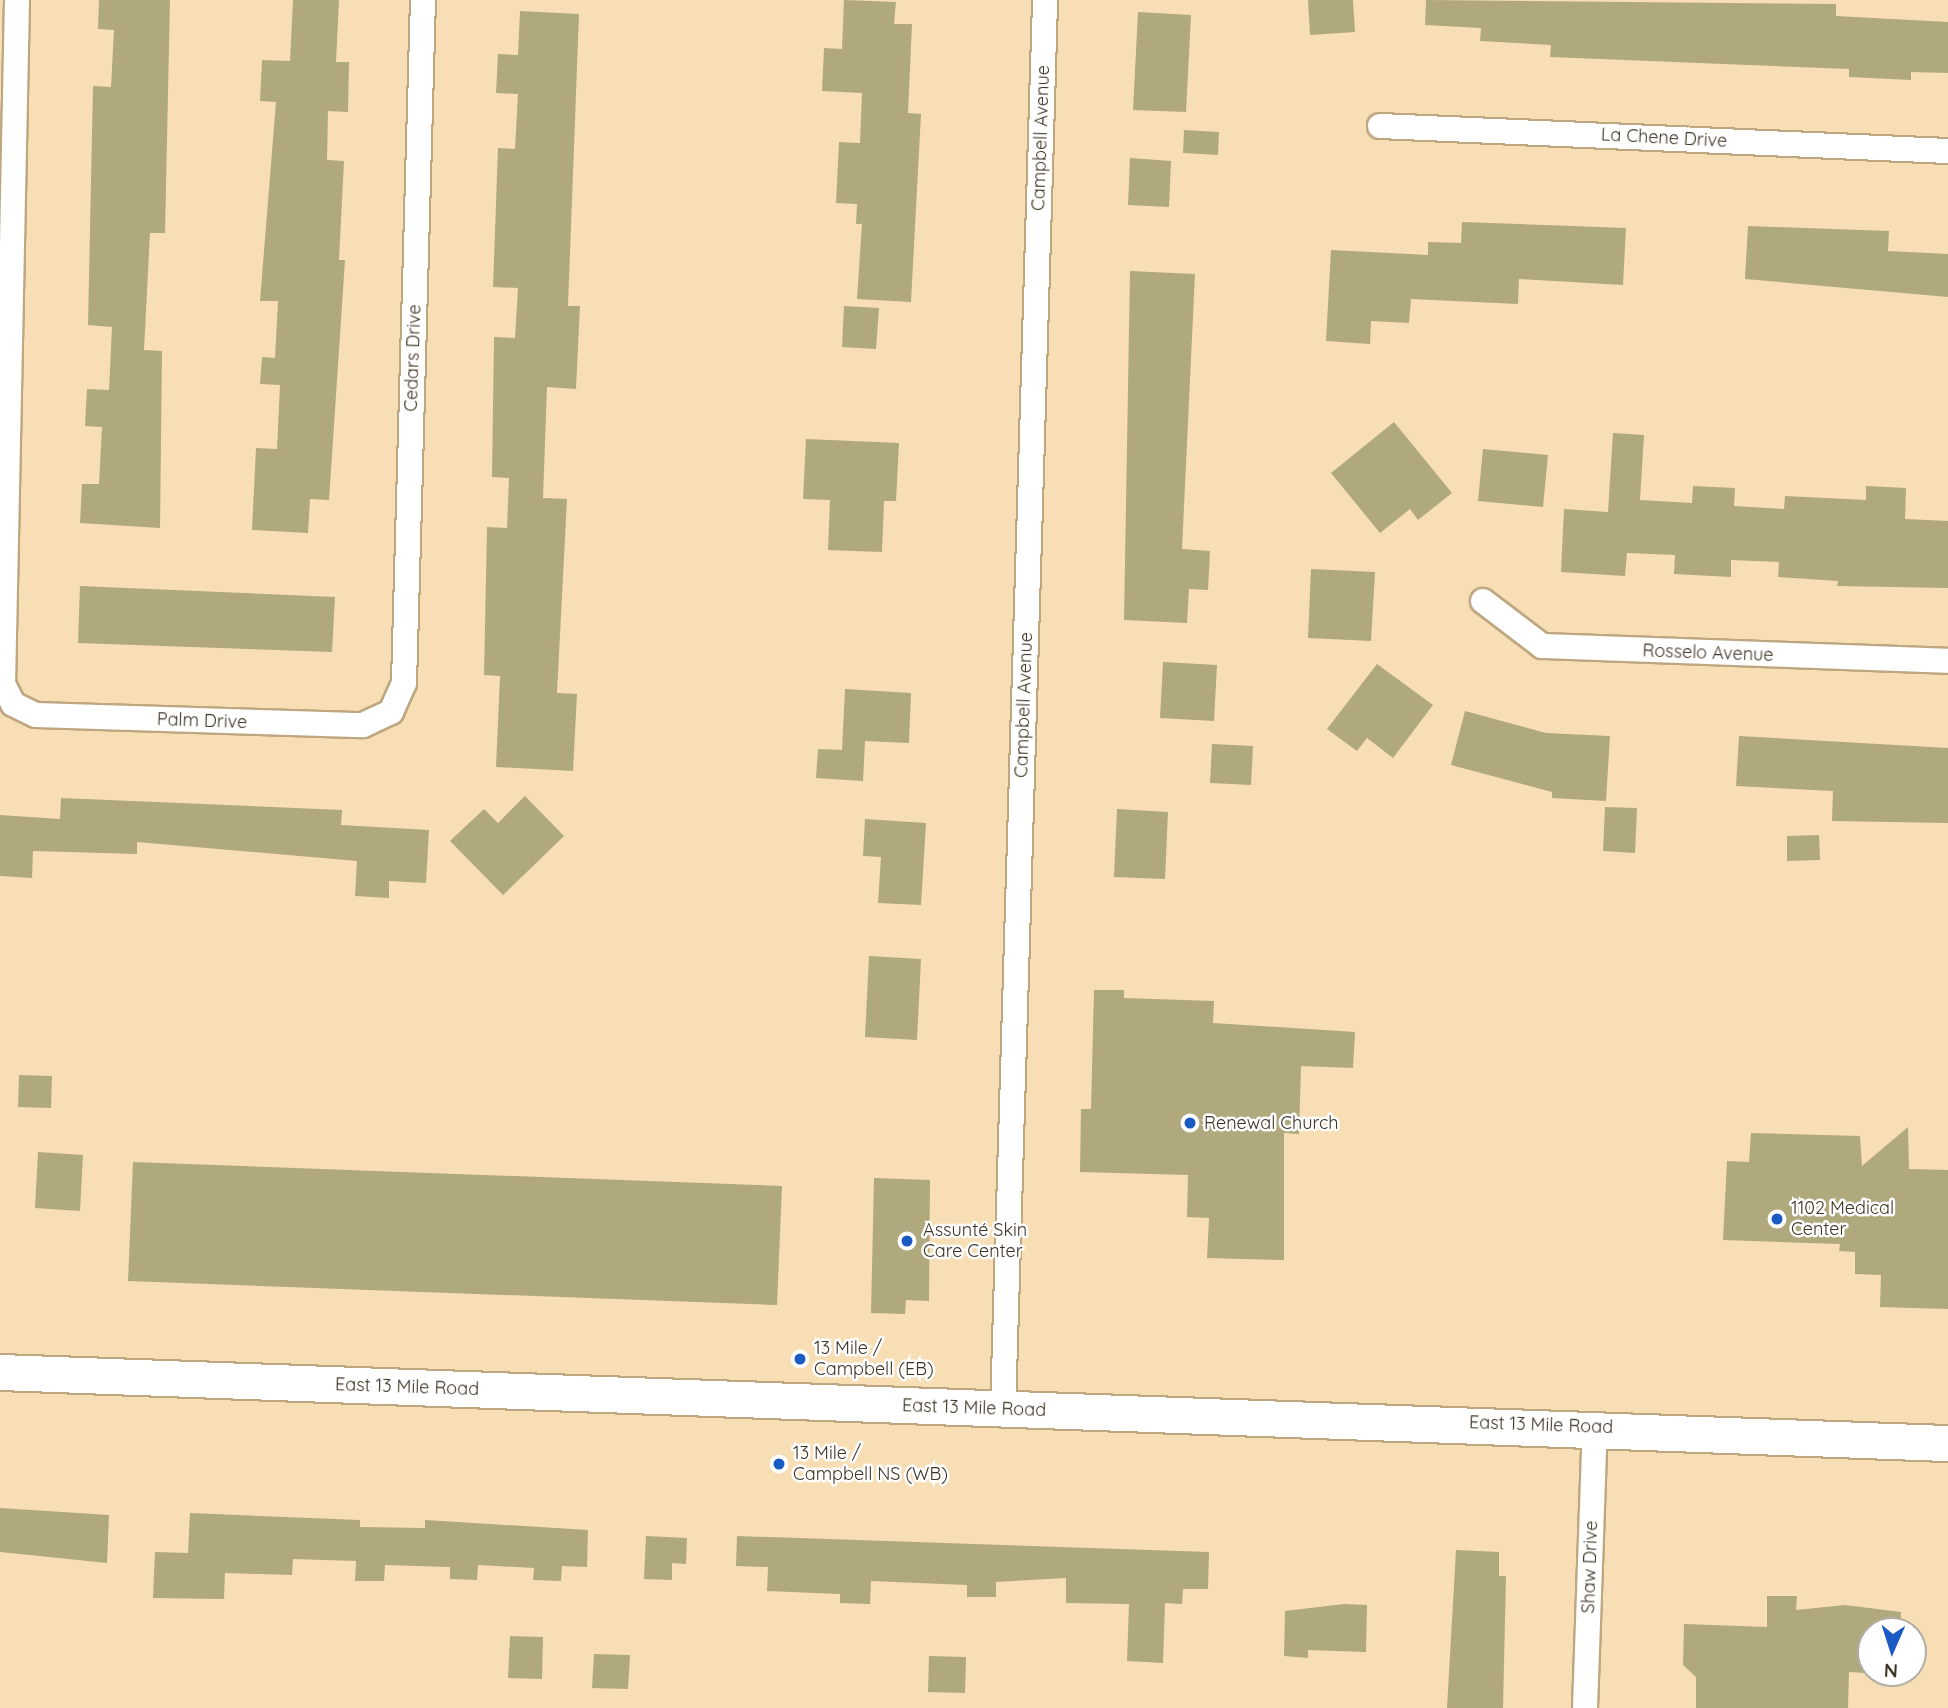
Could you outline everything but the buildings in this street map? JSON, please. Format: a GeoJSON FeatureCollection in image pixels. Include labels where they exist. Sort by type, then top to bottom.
{"type":"FeatureCollection","features":[{"type":"Feature","properties":{"kind":"main road","name":"East 13 Mile Road"},"geometry":{"type":"LineString","coordinates":[[0,1372],[1003,1409],[1595,1427],[1948,1443]]}},
{"type":"Feature","properties":{"kind":"street","name":"Palm Drive"},"geometry":{"type":"LineString","coordinates":[[17,0],[1,659],[13,704],[36,715],[363,725],[391,712]]}},
{"type":"Feature","properties":{"kind":"street","name":"Cedars Drive"},"geometry":{"type":"LineString","coordinates":[[391,712],[404,683],[423,0]]}},
{"type":"Feature","properties":{"kind":"street","name":"Campbell Avenue"},"geometry":{"type":"LineString","coordinates":[[1003,1409],[1045,0]]}},
{"type":"Feature","properties":{"kind":"street","name":"La Chene Drive"},"geometry":{"type":"LineString","coordinates":[[1380,125],[1948,151]]}},
{"type":"Feature","properties":{"kind":"street","name":"Rosselo Avenue"},"geometry":{"type":"LineString","coordinates":[[1483,601],[1542,646],[1948,661]]}},
{"type":"Feature","properties":{"kind":"street","name":"Shaw Drive"},"geometry":{"type":"LineString","coordinates":[[1585,1708],[1595,1427]]}},
{"type":"Feature","properties":{"kind":"place","name":"Renewal Church"},"geometry":{"type":"Point","coordinates":[1190,1123]}},
{"type":"Feature","properties":{"kind":"place","name":"1102 Medical Center"},"geometry":{"type":"Point","coordinates":[1777,1219]}},
{"type":"Feature","properties":{"kind":"place","name":"Assunté Skin Care Center"},"geometry":{"type":"Point","coordinates":[907,1241]}},
{"type":"Feature","properties":{"kind":"place","name":"13 Mile / Campbell (EB)"},"geometry":{"type":"Point","coordinates":[800,1359]}},
{"type":"Feature","properties":{"kind":"place","name":"13 Mile / Campbell NS (WB)"},"geometry":{"type":"Point","coordinates":[779,1464]}}]}
